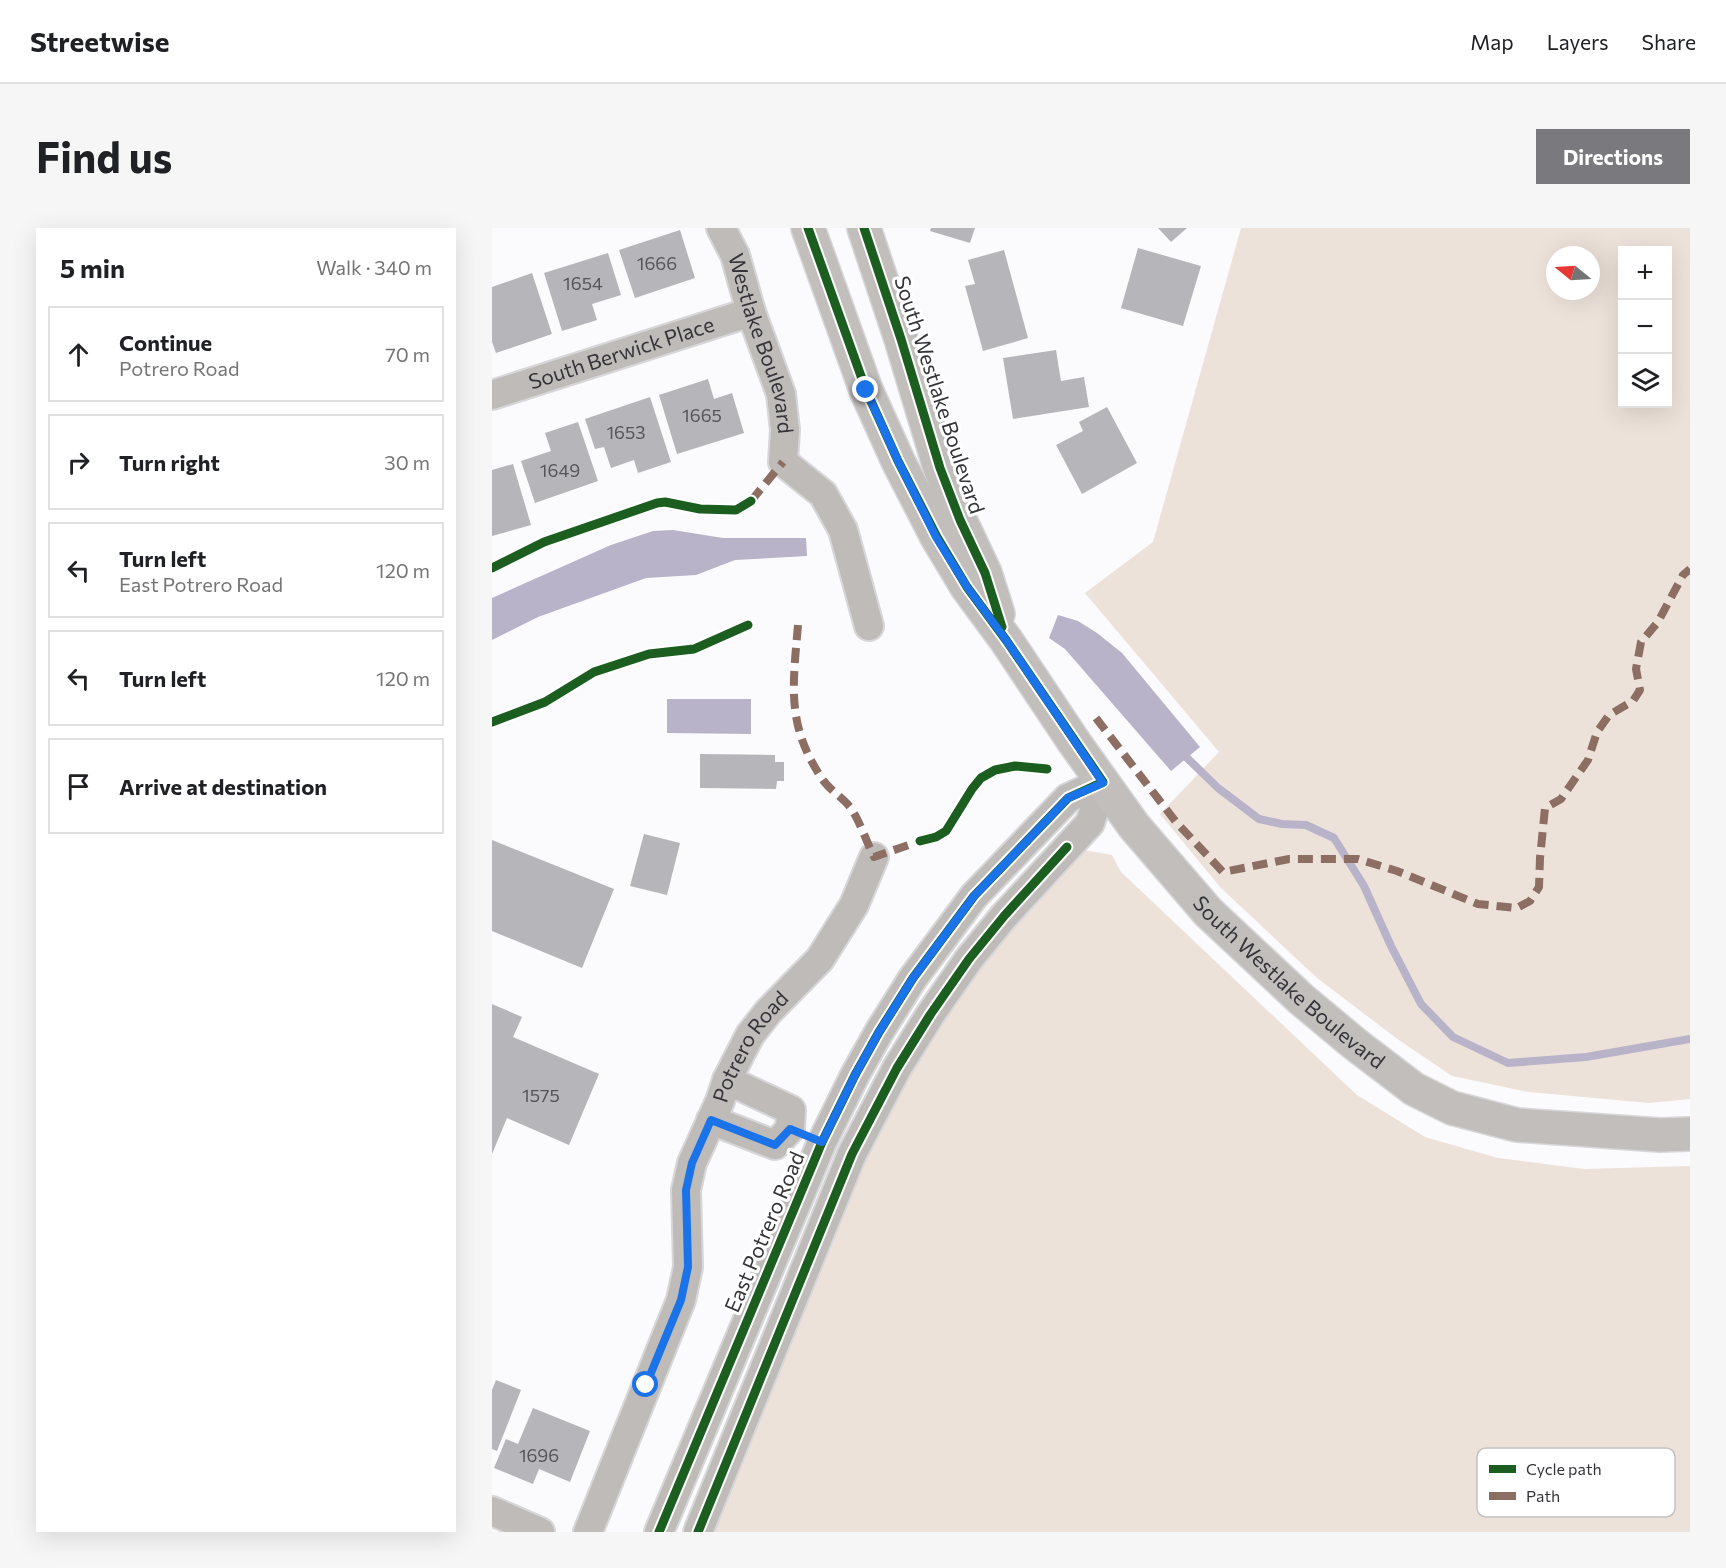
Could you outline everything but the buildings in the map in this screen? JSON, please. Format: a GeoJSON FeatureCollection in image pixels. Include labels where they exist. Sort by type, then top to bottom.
{"type":"FeatureCollection","features":[{"type":"Feature","properties":{"kind":"main road","name":"South Westlake Boulevard"},"geometry":{"type":"LineString","coordinates":[[808,228],[866,390],[936,537],[967,587],[1134,826],[1208,912],[1301,999],[1414,1089],[1452,1108],[1517,1125],[1660,1135],[1690,1134]]}},
{"type":"Feature","properties":{"kind":"main road","name":"South Westlake Boulevard"},"geometry":{"type":"LineString","coordinates":[[864,228],[940,468],[960,520],[985,573],[1006,640]]}},
{"type":"Feature","properties":{"kind":"street","name":"Westlake Boulevard"},"geometry":{"type":"LineString","coordinates":[[721,228],[735,255],[751,312],[781,394],[785,429],[783,462],[823,494],[843,530],[869,626]]}},
{"type":"Feature","properties":{"kind":"street","name":"South Berwick Place"},"geometry":{"type":"LineString","coordinates":[[492,395],[751,312]]}},
{"type":"Feature","properties":{"kind":"street","name":"East Potrero Road"},"geometry":{"type":"LineString","coordinates":[[659,1532],[822,1142],[879,1032],[913,978],[974,896],[1068,798],[1103,783]]}},
{"type":"Feature","properties":{"kind":"street"},"geometry":{"type":"LineString","coordinates":[[698,1532],[852,1154],[897,1068],[969,959],[1005,915],[1090,823],[1103,783]]}},
{"type":"Feature","properties":{"kind":"street","name":"Potrero Road"},"geometry":{"type":"LineString","coordinates":[[588,1532],[681,1300],[688,1267],[686,1190],[692,1163],[727,1080],[750,1035],[820,959],[854,905],[874,857]]}},
{"type":"Feature","properties":{"kind":"street"},"geometry":{"type":"LineString","coordinates":[[711,1120],[775,1145],[790,1129],[791,1110],[727,1080]]}},
{"type":"Feature","properties":{"kind":"street"},"geometry":{"type":"LineString","coordinates":[[790,1129],[852,1154]]}},
{"type":"Feature","properties":{"kind":"street"},"geometry":{"type":"LineString","coordinates":[[492,1512],[540,1532]]}},
{"type":"Feature","properties":{"kind":"shaded area"},"geometry":{"type":"Polygon","coordinates":[[[1241,228],[1690,228],[1690,1099],[1649,1103],[1529,1092],[1452,1076],[1396,1038],[1317,978],[1220,887],[1160,814],[1219,752],[1085,593],[1153,542],[1241,228]]]}},
{"type":"Feature","properties":{"kind":"shaded area"},"geometry":{"type":"Polygon","coordinates":[[[673,530],[723,538],[806,538],[807,556],[735,560],[696,575],[646,578],[538,617],[492,640],[492,598],[611,545],[653,531],[673,530]]]}},
{"type":"Feature","properties":{"kind":"shaded area"},"geometry":{"type":"Polygon","coordinates":[[[1058,615],[1078,621],[1122,653],[1200,747],[1171,771],[1065,649],[1049,638],[1058,615]]]}},
{"type":"Feature","properties":{"kind":"shaded area"},"geometry":{"type":"Polygon","coordinates":[[[667,699],[751,699],[751,734],[667,733],[667,699]]]}},
{"type":"Feature","properties":{"kind":"shaded area"},"geometry":{"type":"Polygon","coordinates":[[[1067,847],[1112,855],[1121,872],[1357,1095],[1425,1137],[1498,1158],[1584,1169],[1690,1166],[1690,1532],[698,1532],[897,1068],[1067,847]]]}},
{"type":"Feature","properties":{"kind":"waterway"},"geometry":{"type":"LineString","coordinates":[[1180,751],[1218,788],[1259,819],[1282,824],[1306,825],[1334,838],[1364,886],[1421,1004],[1453,1037],[1508,1063],[1586,1057],[1690,1039]]}},
{"type":"Feature","properties":{"kind":"marked path"},"geometry":{"type":"LineString","coordinates":[[751,501],[783,462]]}},
{"type":"Feature","properties":{"kind":"marked path"},"geometry":{"type":"LineString","coordinates":[[1096,718],[1176,822],[1223,872],[1289,859],[1358,859],[1397,871],[1478,904],[1517,908],[1530,901],[1539,887],[1545,808],[1561,799],[1588,760],[1597,732],[1609,715],[1633,701],[1640,690],[1636,669],[1641,642],[1658,622],[1683,575],[1690,569]]}},
{"type":"Feature","properties":{"kind":"marked path"},"geometry":{"type":"LineString","coordinates":[[798,625],[794,704],[802,739],[810,758],[824,781],[853,812],[874,857],[920,841]]}},
{"type":"Feature","properties":{"kind":"cycle path"},"geometry":{"type":"LineString","coordinates":[[659,1532],[822,1142],[879,1032],[913,978],[974,896],[1068,798],[1103,782],[967,587],[937,537],[898,461],[866,390],[808,228]]}},
{"type":"Feature","properties":{"kind":"cycle path"},"geometry":{"type":"LineString","coordinates":[[864,228],[940,468],[960,520],[985,573],[1002,627]]}},
{"type":"Feature","properties":{"kind":"cycle path"},"geometry":{"type":"LineString","coordinates":[[492,568],[544,542],[657,503],[665,502],[700,509],[736,510],[751,501]]}},
{"type":"Feature","properties":{"kind":"cycle path"},"geometry":{"type":"LineString","coordinates":[[492,722],[545,702],[594,672],[649,654],[694,649],[748,625]]}},
{"type":"Feature","properties":{"kind":"cycle path"},"geometry":{"type":"LineString","coordinates":[[920,841],[936,837],[946,831],[972,789],[981,778],[995,770],[1015,766],[1047,769]]}},
{"type":"Feature","properties":{"kind":"cycle path"},"geometry":{"type":"LineString","coordinates":[[698,1532],[852,1154],[897,1068],[969,959],[1005,915],[1067,847]]}},
{"type":"Feature","properties":{"kind":"route"},"geometry":{"type":"LineString","coordinates":[[646,1385],[681,1300],[688,1267],[686,1190],[692,1163],[711,1120],[775,1145],[790,1129],[822,1142],[879,1032],[913,978],[974,896],[1068,798],[1103,783],[1006,640],[967,587],[936,537],[866,390]]}}]}
